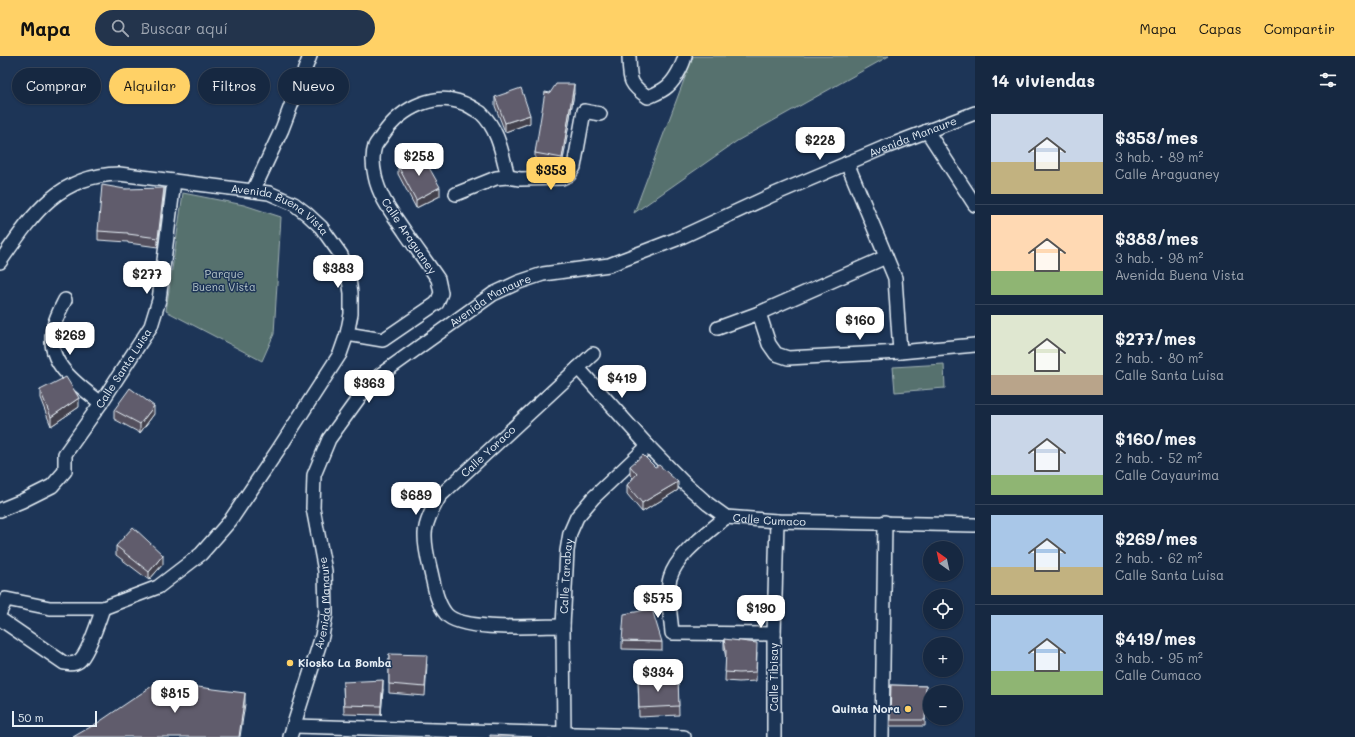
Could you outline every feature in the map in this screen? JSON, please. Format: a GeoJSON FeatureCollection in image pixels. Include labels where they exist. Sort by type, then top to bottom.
{"type":"FeatureCollection","features":[{"type":"Feature","properties":{"kind":"street"},"geometry":{"type":"LineString","coordinates":[[254,191],[282,129],[310,56]]}},
{"type":"Feature","properties":{"kind":"street"},"geometry":{"type":"LineString","coordinates":[[629,56],[630,79],[636,89],[648,97],[657,94],[668,86],[683,64],[685,56]]}},
{"type":"Feature","properties":{"kind":"street","name":"Calle Araguaney"},"geometry":{"type":"LineString","coordinates":[[347,334],[383,340],[437,303],[440,293],[438,279],[389,209],[380,194],[375,177],[373,162],[375,146],[385,131],[398,117],[413,106],[432,100],[449,99],[464,103],[480,113],[492,126],[498,139],[508,177]]}},
{"type":"Feature","properties":{"kind":"street"},"geometry":{"type":"LineString","coordinates":[[456,194],[496,178],[562,178],[569,175],[574,167],[584,112],[600,114]]}},
{"type":"Feature","properties":{"kind":"street","name":"Avenida Manaure"},"geometry":{"type":"LineString","coordinates":[[292,731],[322,636],[326,614],[325,571],[313,508],[314,475],[329,439],[362,392],[380,375],[493,294],[519,282],[543,274],[609,265],[677,239],[847,163],[927,130],[975,113]]}},
{"type":"Feature","properties":{"kind":"street"},"geometry":{"type":"LineString","coordinates":[[927,130],[975,205]]}},
{"type":"Feature","properties":{"kind":"street"},"geometry":{"type":"LineString","coordinates":[[847,163],[896,278],[900,352]]}},
{"type":"Feature","properties":{"kind":"street","name":"Avenida Buena Vista"},"geometry":{"type":"LineString","coordinates":[[0,262],[34,215],[52,197],[67,187],[100,176],[119,174],[269,193],[294,204],[321,227],[341,255],[348,273],[351,293],[351,314],[347,334],[340,354],[287,437],[230,521],[201,554],[158,587],[103,608],[50,608],[6,598],[0,612]]}},
{"type":"Feature","properties":{"kind":"street","name":"Calle Santa Luisa"},"geometry":{"type":"LineString","coordinates":[[0,510],[52,486],[65,471],[65,454],[101,403],[151,326],[159,300],[174,181]]}},
{"type":"Feature","properties":{"kind":"street"},"geometry":{"type":"LineString","coordinates":[[718,328],[759,313],[886,257]]}},
{"type":"Feature","properties":{"kind":"street"},"geometry":{"type":"LineString","coordinates":[[65,300],[54,326],[52,339],[54,351],[64,372],[101,403]]}},
{"type":"Feature","properties":{"kind":"street"},"geometry":{"type":"LineString","coordinates":[[759,313],[769,344],[776,354],[788,358],[900,352],[975,345]]}},
{"type":"Feature","properties":{"kind":"street","name":"Calle Yoraco"},"geometry":{"type":"LineString","coordinates":[[563,626],[481,626],[455,620],[447,616],[441,606],[435,590],[424,545],[426,523],[431,510],[440,496],[593,354]]}},
{"type":"Feature","properties":{"kind":"street","name":"Calle Cumaco"},"geometry":{"type":"LineString","coordinates":[[578,368],[648,446],[683,482],[708,504],[726,517],[777,521],[975,525]]}},
{"type":"Feature","properties":{"kind":"street","name":"Calle Tarabay"},"geometry":{"type":"LineString","coordinates":[[564,736],[563,626],[567,551],[570,534],[577,517],[593,498],[648,446]]}},
{"type":"Feature","properties":{"kind":"street"},"geometry":{"type":"LineString","coordinates":[[726,517],[691,548],[673,570],[669,590],[672,633],[774,634]]}},
{"type":"Feature","properties":{"kind":"street","name":"Calle Tibisay"},"geometry":{"type":"LineString","coordinates":[[774,737],[774,634],[777,521]]}},
{"type":"Feature","properties":{"kind":"street"},"geometry":{"type":"LineString","coordinates":[[882,737],[885,522]]}},
{"type":"Feature","properties":{"kind":"street"},"geometry":{"type":"LineString","coordinates":[[0,619],[64,662],[71,664],[79,661],[84,654],[103,608]]}},
{"type":"Feature","properties":{"kind":"street"},"geometry":{"type":"LineString","coordinates":[[292,731],[684,737]]}},
{"type":"Feature","properties":{"kind":"green space"},"geometry":{"type":"Polygon","coordinates":[[[693,56],[889,56],[737,141],[634,213],[693,56]]]}},
{"type":"Feature","properties":{"kind":"green space","name":"Parque Buena Vista"},"geometry":{"type":"Polygon","coordinates":[[[183,193],[244,205],[281,217],[274,334],[262,361],[166,311],[183,193]]]}},
{"type":"Feature","properties":{"kind":"green space"},"geometry":{"type":"Polygon","coordinates":[[[944,364],[945,388],[895,392],[893,367],[944,364]]]}},
{"type":"Feature","properties":{"kind":"building"},"geometry":{"type":"Polygon","coordinates":[[[556,84],[574,84],[562,158],[535,153],[545,92],[550,93],[556,84]]]}},
{"type":"Feature","properties":{"kind":"building"},"geometry":{"type":"Polygon","coordinates":[[[521,88],[530,115],[505,123],[495,97],[521,88]]]}},
{"type":"Feature","properties":{"kind":"building"},"geometry":{"type":"Polygon","coordinates":[[[422,155],[440,187],[416,200],[398,166],[422,155]]]}},
{"type":"Feature","properties":{"kind":"building"},"geometry":{"type":"Polygon","coordinates":[[[102,185],[125,189],[164,188],[158,238],[128,233],[98,231],[102,185]]]}},
{"type":"Feature","properties":{"kind":"building"},"geometry":{"type":"Polygon","coordinates":[[[66,377],[79,398],[51,417],[40,390],[66,377]]]}},
{"type":"Feature","properties":{"kind":"building"},"geometry":{"type":"Polygon","coordinates":[[[130,388],[154,406],[140,424],[114,410],[130,388]]]}},
{"type":"Feature","properties":{"kind":"building"},"geometry":{"type":"Polygon","coordinates":[[[643,455],[655,467],[659,465],[678,482],[642,503],[627,485],[637,474],[630,466],[643,455]]]}},
{"type":"Feature","properties":{"kind":"building"},"geometry":{"type":"Polygon","coordinates":[[[133,527],[163,555],[149,572],[116,546],[133,527]]]}},
{"type":"Feature","properties":{"kind":"building"},"geometry":{"type":"Polygon","coordinates":[[[652,609],[662,642],[622,641],[624,614],[652,609]]]}},
{"type":"Feature","properties":{"kind":"building"},"geometry":{"type":"Polygon","coordinates":[[[724,639],[757,643],[756,672],[725,672],[726,651],[724,639]]]}},
{"type":"Feature","properties":{"kind":"building"},"geometry":{"type":"Polygon","coordinates":[[[389,654],[427,655],[425,687],[389,684],[389,654]]]}},
{"type":"Feature","properties":{"kind":"building"},"geometry":{"type":"Polygon","coordinates":[[[638,677],[678,679],[679,706],[639,708],[638,677]]]}},
{"type":"Feature","properties":{"kind":"building"},"geometry":{"type":"Polygon","coordinates":[[[383,680],[381,706],[344,705],[343,682],[383,680]]]}},
{"type":"Feature","properties":{"kind":"building"},"geometry":{"type":"Polygon","coordinates":[[[158,682],[245,693],[239,737],[73,737],[99,722],[158,682]]]}},
{"type":"Feature","properties":{"kind":"building","name":"Quinta Nora"},"geometry":{"type":"Polygon","coordinates":[[[891,685],[923,686],[923,720],[890,720],[891,685]]]}},
{"type":"Feature","properties":{"kind":"building"},"geometry":{"type":"Polygon","coordinates":[[[490,735],[532,737],[490,737],[490,735]]]}},
{"type":"Feature","properties":{"kind":"place","name":"Kiosko La Bomba"},"geometry":{"type":"Point","coordinates":[290,663]}},
{"type":"Feature","properties":{"kind":"place","name":"Quinta Nora"},"geometry":{"type":"Point","coordinates":[908,709]}}]}
